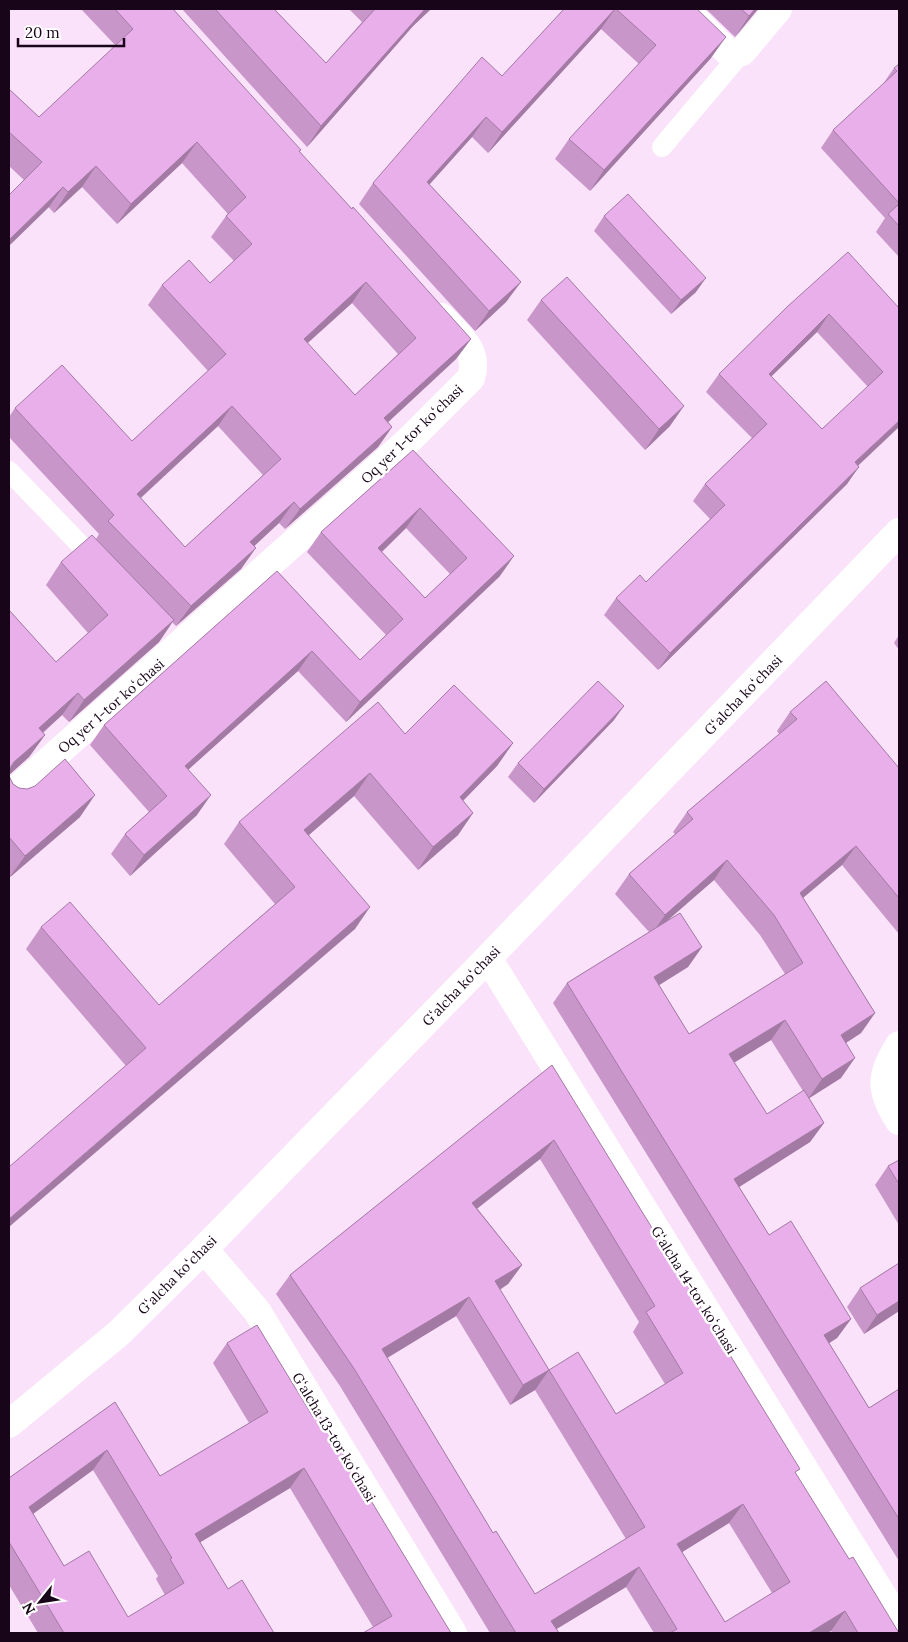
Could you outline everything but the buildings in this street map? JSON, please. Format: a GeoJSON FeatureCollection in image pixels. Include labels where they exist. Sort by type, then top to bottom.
{"type":"FeatureCollection","features":[{"type":"Feature","properties":{"kind":"street"},"geometry":{"type":"LineString","coordinates":[[684,9],[728,52],[735,54],[742,52],[778,9]]}},
{"type":"Feature","properties":{"kind":"street","name":"Oq yer 1-tor koʻchasi"},"geometry":{"type":"LineString","coordinates":[[9,796],[172,639],[407,442],[470,378],[474,368],[474,359],[468,347],[422,296]]}},
{"type":"Feature","properties":{"kind":"street","name":"Gʻalcha koʻchasi"},"geometry":{"type":"LineString","coordinates":[[9,1424],[119,1333],[204,1249],[899,532]]}},
{"type":"Feature","properties":{"kind":"street","name":"Gʻalcha 14-tor koʻchasi"},"geometry":{"type":"LineString","coordinates":[[488,958],[899,1622]]}},
{"type":"Feature","properties":{"kind":"street"},"geometry":{"type":"LineString","coordinates":[[899,1045],[888,1064],[884,1085],[891,1108],[899,1121]]}},
{"type":"Feature","properties":{"kind":"street","name":"Gʻalcha 13-tor koʻchasi"},"geometry":{"type":"LineString","coordinates":[[204,1249],[257,1311],[454,1633]]}},
{"type":"Feature","properties":{"kind":"lane"},"geometry":{"type":"LineString","coordinates":[[662,147],[742,52]]}},
{"type":"Feature","properties":{"kind":"lane"},"geometry":{"type":"LineString","coordinates":[[9,471],[111,576]]}}]}
